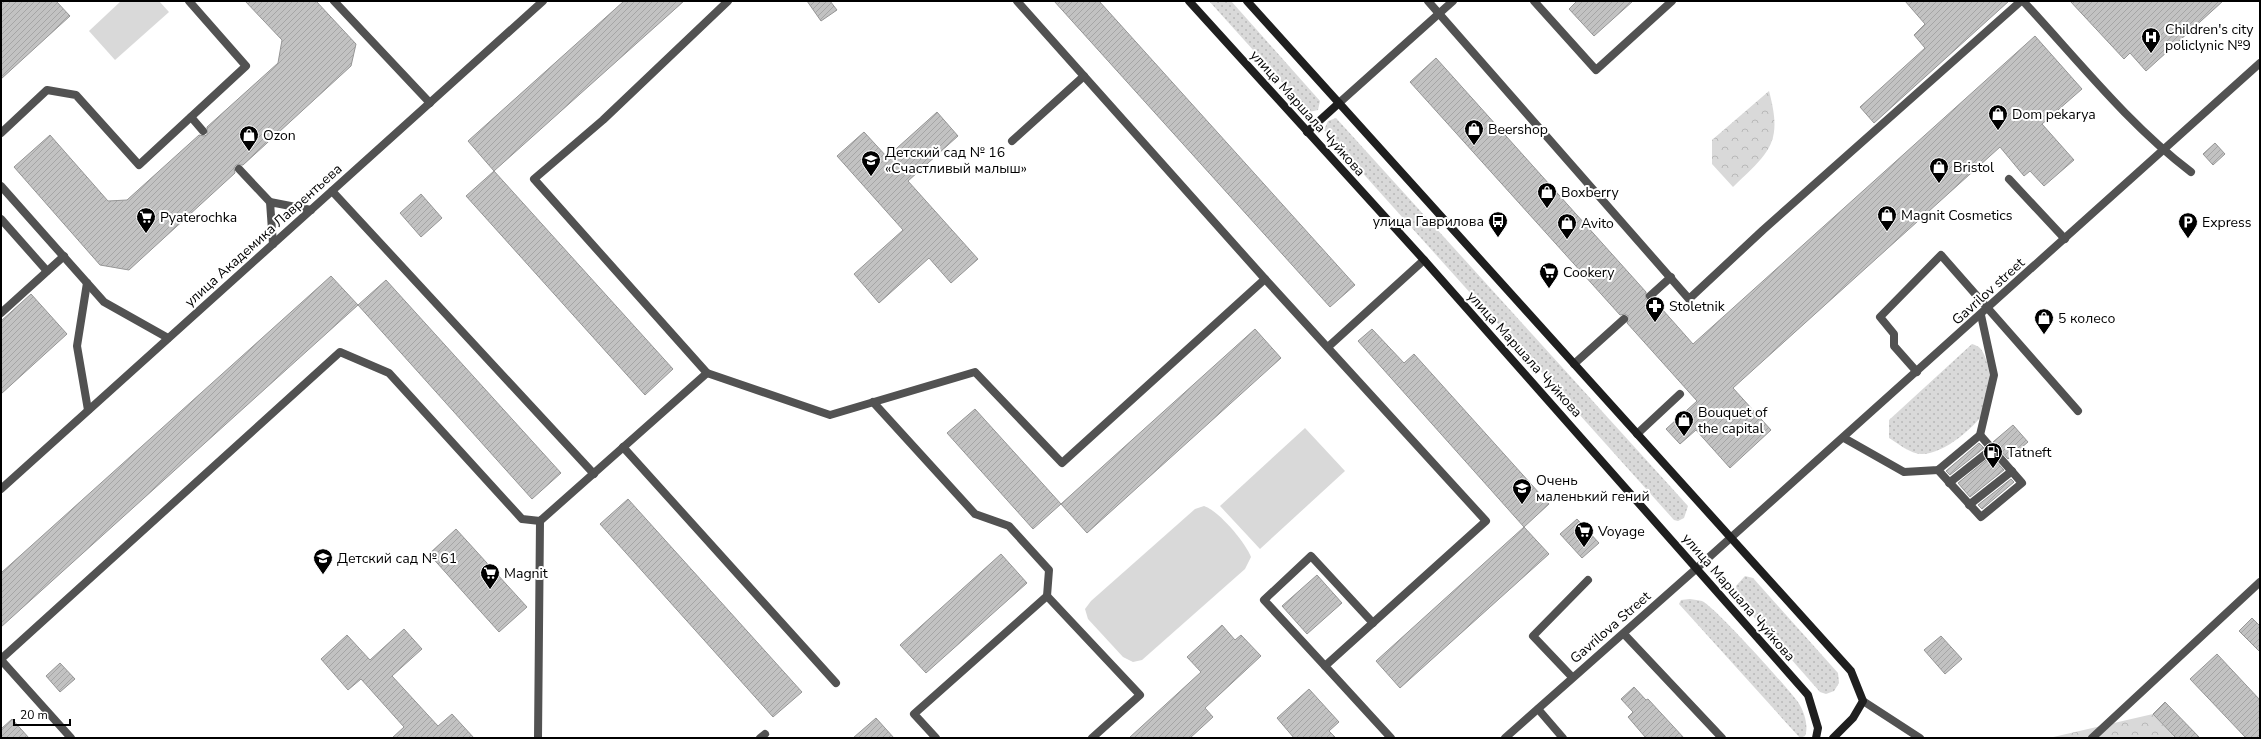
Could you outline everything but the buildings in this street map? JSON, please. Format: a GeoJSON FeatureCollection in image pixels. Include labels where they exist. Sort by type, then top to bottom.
{"type":"FeatureCollection","features":[{"type":"Feature","properties":{"kind":"main road","name":"улица Маршала Чуйкова"},"geometry":{"type":"LineString","coordinates":[[1189,1],[1424,260],[1808,695],[1818,728],[1816,738]]}},
{"type":"Feature","properties":{"kind":"main road","name":"улица Маршала Чуйкова"},"geometry":{"type":"LineString","coordinates":[[1247,1],[1637,434],[1733,538],[1851,671],[1862,701]]}},
{"type":"Feature","properties":{"kind":"main road"},"geometry":{"type":"LineString","coordinates":[[1307,132],[1339,103]]}},
{"type":"Feature","properties":{"kind":"main road"},"geometry":{"type":"LineString","coordinates":[[1833,738],[1853,718],[1862,701]]}},
{"type":"Feature","properties":{"kind":"street"},"geometry":{"type":"LineString","coordinates":[[1,133],[47,90],[76,95],[139,165],[246,66],[189,1]]}},
{"type":"Feature","properties":{"kind":"street"},"geometry":{"type":"LineString","coordinates":[[334,1],[430,103]]}},
{"type":"Feature","properties":{"kind":"street","name":"улица Академика Лаврентьева"},"geometry":{"type":"LineString","coordinates":[[1,489],[543,1]]}},
{"type":"Feature","properties":{"kind":"street"},"geometry":{"type":"LineString","coordinates":[[728,1],[603,120],[534,179],[706,374],[830,415],[975,372],[1062,463],[1265,279]]}},
{"type":"Feature","properties":{"kind":"street"},"geometry":{"type":"LineString","coordinates":[[1017,1],[1265,279],[1486,521],[1325,666]]}},
{"type":"Feature","properties":{"kind":"street"},"geometry":{"type":"LineString","coordinates":[[1428,1],[1689,299],[1763,230],[2022,1],[2163,151],[2191,172]]}},
{"type":"Feature","properties":{"kind":"street"},"geometry":{"type":"LineString","coordinates":[[1339,103],[1453,1]]}},
{"type":"Feature","properties":{"kind":"street"},"geometry":{"type":"LineString","coordinates":[[1534,1],[1596,70],[1672,1]]}},
{"type":"Feature","properties":{"kind":"street","name":"Gavrilov street"},"geometry":{"type":"LineString","coordinates":[[1733,538],[2260,63]]}},
{"type":"Feature","properties":{"kind":"street"},"geometry":{"type":"LineString","coordinates":[[1012,141],[1084,76]]}},
{"type":"Feature","properties":{"kind":"street"},"geometry":{"type":"LineString","coordinates":[[191,117],[203,131]]}},
{"type":"Feature","properties":{"kind":"street"},"geometry":{"type":"LineString","coordinates":[[239,169],[270,202],[311,210]]}},
{"type":"Feature","properties":{"kind":"street"},"geometry":{"type":"LineString","coordinates":[[2009,179],[2065,239]]}},
{"type":"Feature","properties":{"kind":"street"},"geometry":{"type":"LineString","coordinates":[[1,186],[104,302],[168,338]]}},
{"type":"Feature","properties":{"kind":"street"},"geometry":{"type":"LineString","coordinates":[[332,191],[594,474]]}},
{"type":"Feature","properties":{"kind":"street"},"geometry":{"type":"LineString","coordinates":[[270,202],[273,244]]}},
{"type":"Feature","properties":{"kind":"street"},"geometry":{"type":"LineString","coordinates":[[1,219],[47,271]]}},
{"type":"Feature","properties":{"kind":"street"},"geometry":{"type":"LineString","coordinates":[[1917,372],[1894,346],[1894,334],[1880,317],[1941,255],[2078,411]]}},
{"type":"Feature","properties":{"kind":"street"},"geometry":{"type":"LineString","coordinates":[[1,313],[64,256]]}},
{"type":"Feature","properties":{"kind":"street"},"geometry":{"type":"LineString","coordinates":[[1328,348],[1424,260]]}},
{"type":"Feature","properties":{"kind":"street"},"geometry":{"type":"LineString","coordinates":[[1650,296],[1671,277]]}},
{"type":"Feature","properties":{"kind":"street"},"geometry":{"type":"LineString","coordinates":[[87,283],[77,346],[88,410]]}},
{"type":"Feature","properties":{"kind":"street"},"geometry":{"type":"LineString","coordinates":[[1844,438],[1904,472],[1938,470],[1980,435],[1994,375],[1981,315]]}},
{"type":"Feature","properties":{"kind":"street"},"geometry":{"type":"LineString","coordinates":[[1574,364],[1624,319]]}},
{"type":"Feature","properties":{"kind":"street"},"geometry":{"type":"LineString","coordinates":[[71,738],[1,659],[340,352],[389,373],[522,519],[540,521],[706,374]]}},
{"type":"Feature","properties":{"kind":"street"},"geometry":{"type":"LineString","coordinates":[[1637,434],[1680,394]]}},
{"type":"Feature","properties":{"kind":"street"},"geometry":{"type":"LineString","coordinates":[[873,402],[975,514],[1008,526],[1049,570],[1047,596],[914,714],[936,738]]}},
{"type":"Feature","properties":{"kind":"street"},"geometry":{"type":"LineString","coordinates":[[1938,470],[1981,517],[2022,483],[1980,435]]}},
{"type":"Feature","properties":{"kind":"street"},"geometry":{"type":"LineString","coordinates":[[624,447],[836,683]]}},
{"type":"Feature","properties":{"kind":"street"},"geometry":{"type":"LineString","coordinates":[[1949,483],[1992,449]]}},
{"type":"Feature","properties":{"kind":"street"},"geometry":{"type":"LineString","coordinates":[[1969,505],[2012,471]]}},
{"type":"Feature","properties":{"kind":"street"},"geometry":{"type":"LineString","coordinates":[[538,738],[540,521]]}},
{"type":"Feature","properties":{"kind":"street","name":"Gavrilova Street"},"geometry":{"type":"LineString","coordinates":[[1505,738],[1572,677],[1624,634],[1697,568],[1733,538]]}},
{"type":"Feature","properties":{"kind":"street"},"geometry":{"type":"LineString","coordinates":[[1373,623],[1311,556],[1264,600],[1391,738]]}},
{"type":"Feature","properties":{"kind":"street"},"geometry":{"type":"LineString","coordinates":[[1572,677],[1533,636],[1588,580]]}},
{"type":"Feature","properties":{"kind":"street"},"geometry":{"type":"LineString","coordinates":[[2092,738],[2260,582]]}},
{"type":"Feature","properties":{"kind":"street"},"geometry":{"type":"LineString","coordinates":[[1047,596],[1140,695],[1092,738]]}},
{"type":"Feature","properties":{"kind":"street"},"geometry":{"type":"LineString","coordinates":[[1624,634],[1722,738]]}},
{"type":"Feature","properties":{"kind":"street"},"geometry":{"type":"LineString","coordinates":[[1862,701],[1920,738]]}},
{"type":"Feature","properties":{"kind":"street"},"geometry":{"type":"LineString","coordinates":[[1538,709],[1563,738]]}},
{"type":"Feature","properties":{"kind":"green space"},"geometry":{"type":"Polygon","coordinates":[[[121,1],[159,1],[169,12],[115,60],[89,31],[121,1]]]}},
{"type":"Feature","properties":{"kind":"green space"},"geometry":{"type":"Polygon","coordinates":[[[1209,1],[1231,1],[1320,101],[1318,110],[1309,112],[1209,1]]]}},
{"type":"Feature","properties":{"kind":"green space"},"geometry":{"type":"Polygon","coordinates":[[[1769,91],[1773,109],[1774,135],[1764,155],[1756,165],[1733,187],[1712,164],[1712,140],[1769,91]]]}},
{"type":"Feature","properties":{"kind":"green space"},"geometry":{"type":"Polygon","coordinates":[[[1336,118],[1688,506],[1684,518],[1678,521],[1674,520],[1324,130],[1328,121],[1336,118]]]}},
{"type":"Feature","properties":{"kind":"green space"},"geometry":{"type":"Polygon","coordinates":[[[1972,344],[1979,347],[1983,353],[1990,377],[1989,402],[1987,408],[1976,423],[1949,445],[1930,453],[1917,454],[1904,448],[1889,438],[1889,420],[1972,344]]]}},
{"type":"Feature","properties":{"kind":"green space"},"geometry":{"type":"Polygon","coordinates":[[[1305,428],[1345,471],[1260,549],[1220,506],[1305,428]]]}},
{"type":"Feature","properties":{"kind":"green space"},"geometry":{"type":"Polygon","coordinates":[[[1204,506],[1224,520],[1243,543],[1251,557],[1245,569],[1142,660],[1133,662],[1123,657],[1088,619],[1085,609],[1091,601],[1195,509],[1204,506]]]}},
{"type":"Feature","properties":{"kind":"green space"},"geometry":{"type":"Polygon","coordinates":[[[1745,576],[1753,578],[1838,673],[1839,683],[1834,691],[1826,694],[1820,692],[1739,600],[1736,586],[1745,576]]]}},
{"type":"Feature","properties":{"kind":"green space"},"geometry":{"type":"Polygon","coordinates":[[[1690,599],[1702,601],[1709,606],[1751,648],[1792,694],[1804,714],[1806,723],[1805,736],[1800,738],[1679,604],[1681,600],[1690,599]]]}},
{"type":"Feature","properties":{"kind":"green space"},"geometry":{"type":"Polygon","coordinates":[[[2153,714],[2175,738],[2049,738],[2153,714]]]}},
{"type":"Feature","properties":{"kind":"place","name":"Children's city policlynic №9"},"geometry":{"type":"Point","coordinates":[2151,54]}},
{"type":"Feature","properties":{"kind":"place","name":"Dom pekarya"},"geometry":{"type":"Point","coordinates":[1998,131]}},
{"type":"Feature","properties":{"kind":"place","name":"Beershop"},"geometry":{"type":"Point","coordinates":[1474,146]}},
{"type":"Feature","properties":{"kind":"place","name":"Ozon"},"geometry":{"type":"Point","coordinates":[249,152]}},
{"type":"Feature","properties":{"kind":"place","name":"Детский сад № 16 «Счастливый малыш»"},"geometry":{"type":"Point","coordinates":[871,177]}},
{"type":"Feature","properties":{"kind":"place","name":"Bristol"},"geometry":{"type":"Point","coordinates":[1939,184]}},
{"type":"Feature","properties":{"kind":"place","name":"Boxberry"},"geometry":{"type":"Point","coordinates":[1547,209]}},
{"type":"Feature","properties":{"kind":"place","name":"Magnit Cosmetics"},"geometry":{"type":"Point","coordinates":[1887,232]}},
{"type":"Feature","properties":{"kind":"place","name":"Pyaterochka"},"geometry":{"type":"Point","coordinates":[146,234]}},
{"type":"Feature","properties":{"kind":"place","name":"улица Гаврилова"},"geometry":{"type":"Point","coordinates":[1498,238]}},
{"type":"Feature","properties":{"kind":"place","name":"Express"},"geometry":{"type":"Point","coordinates":[2188,239]}},
{"type":"Feature","properties":{"kind":"place","name":"Avito"},"geometry":{"type":"Point","coordinates":[1567,240]}},
{"type":"Feature","properties":{"kind":"place","name":"Cookery"},"geometry":{"type":"Point","coordinates":[1549,289]}},
{"type":"Feature","properties":{"kind":"place","name":"Stoletnik"},"geometry":{"type":"Point","coordinates":[1655,323]}},
{"type":"Feature","properties":{"kind":"place","name":"5 колесо"},"geometry":{"type":"Point","coordinates":[2044,335]}},
{"type":"Feature","properties":{"kind":"place","name":"Bouquet of the capital"},"geometry":{"type":"Point","coordinates":[1684,437]}},
{"type":"Feature","properties":{"kind":"place","name":"Tatneft"},"geometry":{"type":"Point","coordinates":[1993,469]}},
{"type":"Feature","properties":{"kind":"place","name":"Очень маленький гений"},"geometry":{"type":"Point","coordinates":[1522,505]}},
{"type":"Feature","properties":{"kind":"place","name":"Voyage"},"geometry":{"type":"Point","coordinates":[1584,548]}},
{"type":"Feature","properties":{"kind":"place","name":"Детский сад № 61"},"geometry":{"type":"Point","coordinates":[323,575]}},
{"type":"Feature","properties":{"kind":"place","name":"Magnit"},"geometry":{"type":"Point","coordinates":[490,590]}}]}
